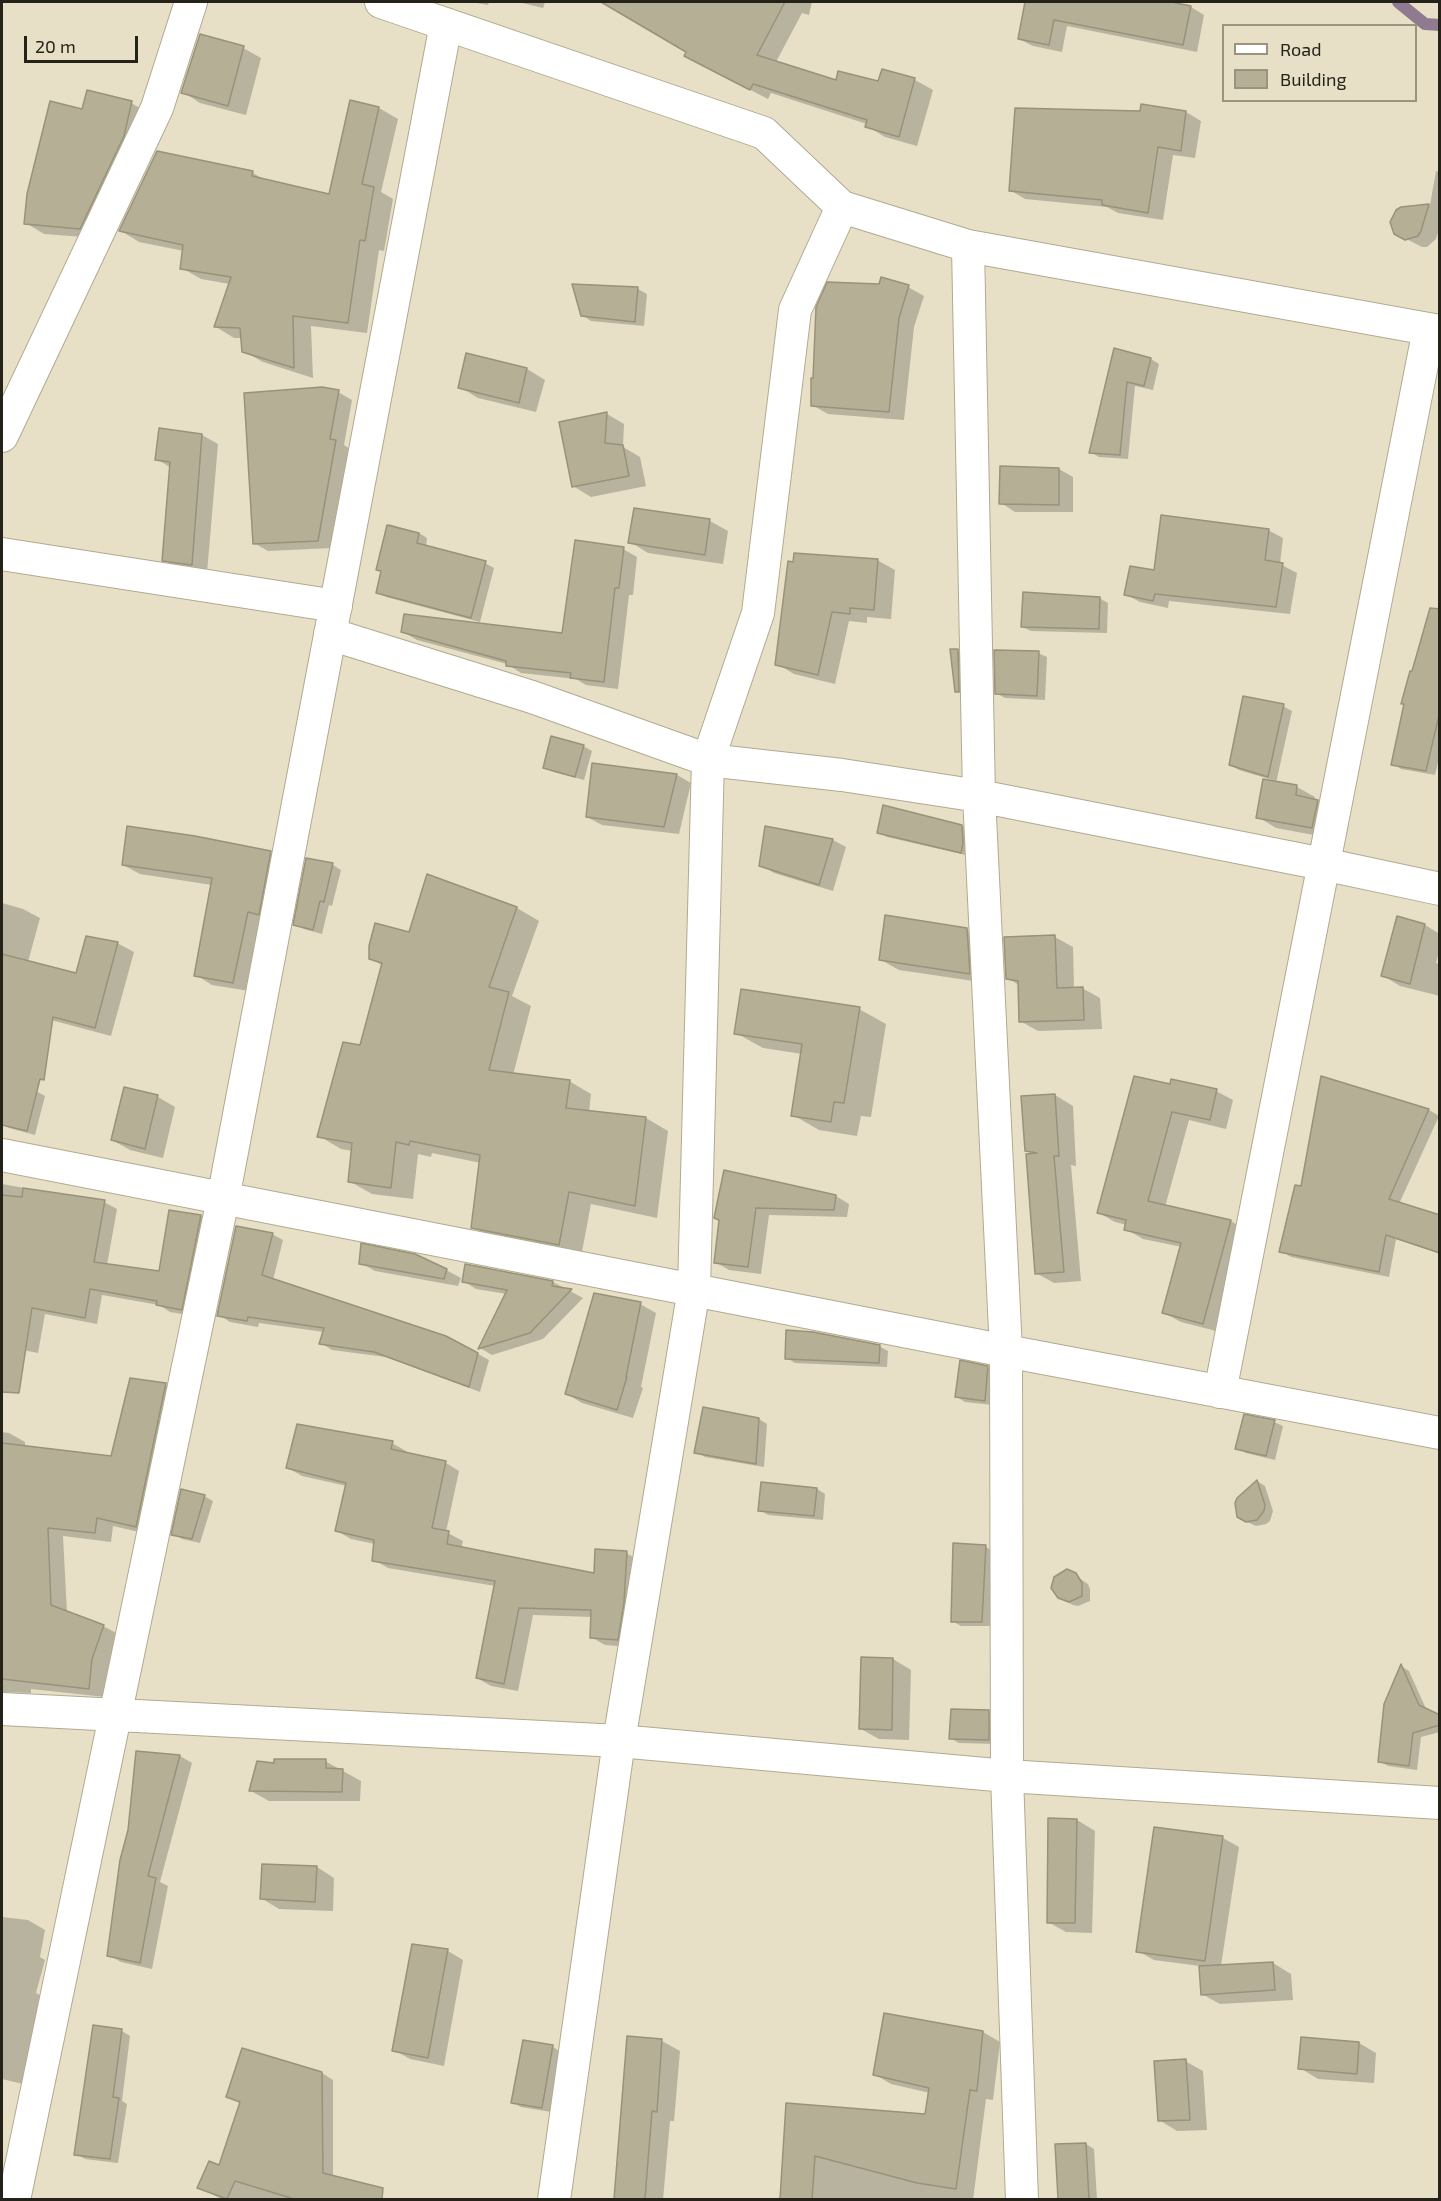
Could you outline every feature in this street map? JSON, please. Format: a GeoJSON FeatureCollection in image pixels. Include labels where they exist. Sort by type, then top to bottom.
{"type":"FeatureCollection","features":[{"type":"Feature","properties":{"kind":"street"},"geometry":{"type":"LineString","coordinates":[[2,436],[157,108],[191,2]]}},
{"type":"Feature","properties":{"kind":"street"},"geometry":{"type":"LineString","coordinates":[[381,2],[764,133],[842,207],[968,246],[1434,330],[1323,864],[1220,1392]]}},
{"type":"Feature","properties":{"kind":"street"},"geometry":{"type":"LineString","coordinates":[[14,2199],[223,1199],[446,24]]}},
{"type":"Feature","properties":{"kind":"street"},"geometry":{"type":"LineString","coordinates":[[554,2199],[619,1741],[694,1289],[708,760],[758,613],[795,310],[842,207]]}},
{"type":"Feature","properties":{"kind":"street"},"geometry":{"type":"LineString","coordinates":[[968,246],[980,796],[1006,1351],[1007,1776],[1022,2199]]}},
{"type":"Feature","properties":{"kind":"street"},"geometry":{"type":"LineString","coordinates":[[2,554],[333,620],[532,697],[708,760],[980,796],[1440,889]]}},
{"type":"Feature","properties":{"kind":"street"},"geometry":{"type":"LineString","coordinates":[[2,1155],[1006,1351],[1440,1433]]}},
{"type":"Feature","properties":{"kind":"street"},"geometry":{"type":"LineString","coordinates":[[2,1708],[619,1741],[1007,1776],[1440,1803]]}},
{"type":"Feature","properties":{"kind":"building"},"geometry":{"type":"Polygon","coordinates":[[[601,2],[785,2],[757,55],[836,80],[838,71],[878,81],[882,69],[915,78],[899,137],[865,127],[867,120],[753,84],[750,90],[684,56],[686,52],[601,2]]]}},
{"type":"Feature","properties":{"kind":"building"},"geometry":{"type":"Polygon","coordinates":[[[1025,2],[1171,2],[1191,6],[1183,45],[1054,20],[1049,45],[1018,39],[1025,2]]]}},
{"type":"Feature","properties":{"kind":"building"},"geometry":{"type":"Polygon","coordinates":[[[200,34],[244,46],[228,106],[181,93],[200,34]]]}},
{"type":"Feature","properties":{"kind":"building"},"geometry":{"type":"Polygon","coordinates":[[[87,90],[132,101],[124,136],[80,229],[24,224],[27,194],[50,101],[82,109],[87,90]]]}},
{"type":"Feature","properties":{"kind":"building"},"geometry":{"type":"Polygon","coordinates":[[[350,100],[379,107],[362,184],[374,187],[365,241],[360,240],[348,323],[293,316],[294,368],[242,352],[240,328],[214,327],[231,277],[180,269],[183,245],[119,231],[157,151],[253,171],[252,176],[329,194],[350,100]]]}},
{"type":"Feature","properties":{"kind":"building"},"geometry":{"type":"Polygon","coordinates":[[[1141,104],[1186,111],[1181,151],[1158,147],[1148,213],[1102,205],[1102,200],[1009,191],[1015,108],[1140,111],[1141,104]]]}},
{"type":"Feature","properties":{"kind":"building"},"geometry":{"type":"Polygon","coordinates":[[[1429,204],[1418,236],[1405,240],[1394,234],[1390,222],[1396,210],[1401,207],[1429,204]]]}},
{"type":"Feature","properties":{"kind":"building"},"geometry":{"type":"Polygon","coordinates":[[[881,277],[909,285],[899,318],[889,412],[811,406],[816,307],[827,282],[879,284],[881,277]]]}},
{"type":"Feature","properties":{"kind":"building"},"geometry":{"type":"Polygon","coordinates":[[[572,284],[638,287],[635,322],[581,316],[572,284]]]}},
{"type":"Feature","properties":{"kind":"building"},"geometry":{"type":"Polygon","coordinates":[[[1114,348],[1151,358],[1144,386],[1127,382],[1120,455],[1089,453],[1114,348]]]}},
{"type":"Feature","properties":{"kind":"building"},"geometry":{"type":"Polygon","coordinates":[[[466,353],[527,368],[519,403],[458,388],[466,353]]]}},
{"type":"Feature","properties":{"kind":"building"},"geometry":{"type":"Polygon","coordinates":[[[322,387],[339,390],[330,439],[336,440],[318,541],[253,544],[244,393],[322,387]]]}},
{"type":"Feature","properties":{"kind":"building"},"geometry":{"type":"Polygon","coordinates":[[[607,412],[605,443],[623,445],[629,476],[572,487],[559,422],[607,412]]]}},
{"type":"Feature","properties":{"kind":"building"},"geometry":{"type":"Polygon","coordinates":[[[159,428],[202,434],[192,565],[162,561],[170,462],[155,460],[159,428]]]}},
{"type":"Feature","properties":{"kind":"building"},"geometry":{"type":"Polygon","coordinates":[[[1000,466],[1059,468],[1059,505],[999,504],[1000,466]]]}},
{"type":"Feature","properties":{"kind":"building"},"geometry":{"type":"Polygon","coordinates":[[[634,508],[710,519],[705,555],[628,543],[634,508]]]}},
{"type":"Feature","properties":{"kind":"building"},"geometry":{"type":"Polygon","coordinates":[[[1161,515],[1269,529],[1265,560],[1283,563],[1276,607],[1155,594],[1153,601],[1124,595],[1130,566],[1154,570],[1161,515]]]}},
{"type":"Feature","properties":{"kind":"building"},"geometry":{"type":"Polygon","coordinates":[[[387,525],[419,533],[417,543],[486,561],[471,618],[376,593],[381,571],[376,570],[387,525]]]}},
{"type":"Feature","properties":{"kind":"building"},"geometry":{"type":"Polygon","coordinates":[[[575,540],[624,547],[619,588],[615,588],[604,682],[570,678],[571,673],[506,666],[506,661],[401,632],[404,614],[562,633],[575,540]]]}},
{"type":"Feature","properties":{"kind":"building"},"geometry":{"type":"Polygon","coordinates":[[[794,553],[878,559],[874,610],[850,608],[850,614],[832,612],[818,675],[775,665],[788,561],[793,562],[794,553]]]}},
{"type":"Feature","properties":{"kind":"building"},"geometry":{"type":"Polygon","coordinates":[[[1023,592],[1100,597],[1099,629],[1021,627],[1023,592]]]}},
{"type":"Feature","properties":{"kind":"building"},"geometry":{"type":"Polygon","coordinates":[[[1430,608],[1440,609],[1440,711],[1426,771],[1391,765],[1404,704],[1401,704],[1430,608]]]}},
{"type":"Feature","properties":{"kind":"building"},"geometry":{"type":"Polygon","coordinates":[[[950,649],[958,649],[959,692],[955,692],[950,649]]]}},
{"type":"Feature","properties":{"kind":"building"},"geometry":{"type":"Polygon","coordinates":[[[994,650],[1039,651],[1037,696],[995,694],[994,650]]]}},
{"type":"Feature","properties":{"kind":"building"},"geometry":{"type":"Polygon","coordinates":[[[1243,696],[1284,704],[1268,777],[1229,765],[1243,696]]]}},
{"type":"Feature","properties":{"kind":"building"},"geometry":{"type":"Polygon","coordinates":[[[551,736],[584,745],[575,777],[543,768],[551,736]]]}},
{"type":"Feature","properties":{"kind":"building"},"geometry":{"type":"Polygon","coordinates":[[[592,763],[677,774],[664,827],[586,817],[592,763]]]}},
{"type":"Feature","properties":{"kind":"building"},"geometry":{"type":"Polygon","coordinates":[[[1263,779],[1297,785],[1296,795],[1318,800],[1312,828],[1256,818],[1263,779]]]}},
{"type":"Feature","properties":{"kind":"building"},"geometry":{"type":"Polygon","coordinates":[[[883,805],[962,825],[961,853],[877,833],[883,805]]]}},
{"type":"Feature","properties":{"kind":"building"},"geometry":{"type":"Polygon","coordinates":[[[127,826],[271,851],[259,915],[248,912],[233,983],[194,976],[212,878],[122,865],[127,826]]]}},
{"type":"Feature","properties":{"kind":"building"},"geometry":{"type":"Polygon","coordinates":[[[765,826],[833,839],[819,885],[759,866],[765,826]]]}},
{"type":"Feature","properties":{"kind":"building"},"geometry":{"type":"Polygon","coordinates":[[[306,858],[333,863],[324,902],[320,901],[313,930],[293,925],[306,858]]]}},
{"type":"Feature","properties":{"kind":"building"},"geometry":{"type":"Polygon","coordinates":[[[427,874],[517,907],[489,987],[509,992],[489,1070],[570,1080],[566,1108],[646,1117],[635,1206],[569,1192],[559,1245],[471,1228],[480,1155],[410,1141],[409,1145],[396,1142],[391,1188],[348,1182],[352,1143],[317,1137],[343,1042],[360,1045],[382,963],[369,959],[369,946],[375,923],[409,932],[427,874]]]}},
{"type":"Feature","properties":{"kind":"building"},"geometry":{"type":"Polygon","coordinates":[[[885,915],[967,928],[970,974],[879,960],[885,915]]]}},
{"type":"Feature","properties":{"kind":"building"},"geometry":{"type":"Polygon","coordinates":[[[1397,916],[1425,924],[1410,984],[1381,976],[1397,916]]]}},
{"type":"Feature","properties":{"kind":"building"},"geometry":{"type":"Polygon","coordinates":[[[1055,935],[1057,988],[1083,987],[1084,1020],[1019,1022],[1018,981],[1006,979],[1004,937],[1055,935]]]}},
{"type":"Feature","properties":{"kind":"building"},"geometry":{"type":"Polygon","coordinates":[[[86,936],[118,942],[95,1028],[53,1017],[44,1080],[40,1079],[27,1131],[2,1125],[2,954],[76,973],[86,936]]]}},
{"type":"Feature","properties":{"kind":"building"},"geometry":{"type":"Polygon","coordinates":[[[741,989],[860,1007],[844,1103],[834,1102],[831,1122],[791,1116],[802,1044],[734,1034],[741,989]]]}},
{"type":"Feature","properties":{"kind":"building"},"geometry":{"type":"Polygon","coordinates":[[[1134,1076],[1170,1084],[1171,1079],[1217,1089],[1210,1120],[1172,1112],[1148,1201],[1231,1220],[1203,1324],[1162,1313],[1181,1243],[1124,1230],[1126,1220],[1097,1213],[1134,1076]]]}},
{"type":"Feature","properties":{"kind":"building"},"geometry":{"type":"Polygon","coordinates":[[[1321,1076],[1429,1109],[1389,1199],[1440,1215],[1440,1253],[1386,1235],[1379,1272],[1279,1252],[1295,1185],[1301,1186],[1321,1076]]]}},
{"type":"Feature","properties":{"kind":"building"},"geometry":{"type":"Polygon","coordinates":[[[124,1087],[158,1095],[145,1149],[111,1140],[124,1087]]]}},
{"type":"Feature","properties":{"kind":"building"},"geometry":{"type":"Polygon","coordinates":[[[1055,1094],[1059,1156],[1054,1156],[1064,1272],[1035,1274],[1026,1154],[1037,1153],[1025,1151],[1021,1096],[1055,1094]]]}},
{"type":"Feature","properties":{"kind":"building"},"geometry":{"type":"Polygon","coordinates":[[[724,1170],[836,1195],[834,1210],[756,1208],[748,1267],[714,1263],[719,1220],[714,1218],[724,1170]]]}},
{"type":"Feature","properties":{"kind":"building"},"geometry":{"type":"Polygon","coordinates":[[[23,1188],[105,1200],[94,1262],[159,1271],[169,1210],[201,1215],[182,1310],[156,1305],[157,1301],[90,1289],[85,1318],[32,1308],[19,1393],[2,1392],[2,1195],[22,1197],[23,1188]]]}},
{"type":"Feature","properties":{"kind":"building"},"geometry":{"type":"Polygon","coordinates":[[[236,1226],[273,1233],[262,1275],[446,1336],[478,1353],[469,1387],[374,1352],[319,1344],[324,1328],[248,1317],[247,1321],[217,1316],[236,1226]]]}},
{"type":"Feature","properties":{"kind":"building"},"geometry":{"type":"Polygon","coordinates":[[[361,1243],[415,1254],[447,1269],[444,1279],[359,1264],[361,1243]]]}},
{"type":"Feature","properties":{"kind":"building"},"geometry":{"type":"Polygon","coordinates":[[[465,1264],[553,1281],[552,1286],[572,1289],[530,1333],[478,1349],[507,1290],[462,1282],[465,1264]]]}},
{"type":"Feature","properties":{"kind":"building"},"geometry":{"type":"Polygon","coordinates":[[[594,1293],[641,1302],[627,1377],[617,1410],[565,1394],[594,1293]]]}},
{"type":"Feature","properties":{"kind":"building"},"geometry":{"type":"Polygon","coordinates":[[[786,1330],[813,1332],[880,1345],[879,1363],[785,1359],[786,1330]]]}},
{"type":"Feature","properties":{"kind":"building"},"geometry":{"type":"Polygon","coordinates":[[[960,1360],[988,1366],[985,1401],[955,1397],[960,1360]]]}},
{"type":"Feature","properties":{"kind":"building"},"geometry":{"type":"Polygon","coordinates":[[[130,1378],[166,1383],[136,1527],[97,1518],[95,1533],[48,1528],[51,1605],[104,1625],[92,1659],[89,1689],[2,1679],[2,1443],[111,1456],[130,1378]]]}},
{"type":"Feature","properties":{"kind":"building"},"geometry":{"type":"Polygon","coordinates":[[[703,1407],[759,1418],[756,1464],[694,1453],[703,1407]]]}},
{"type":"Feature","properties":{"kind":"building"},"geometry":{"type":"Polygon","coordinates":[[[1244,1414],[1275,1420],[1266,1456],[1235,1449],[1244,1414]]]}},
{"type":"Feature","properties":{"kind":"building"},"geometry":{"type":"Polygon","coordinates":[[[297,1424],[393,1441],[391,1449],[446,1461],[432,1528],[449,1531],[447,1544],[594,1573],[595,1549],[627,1551],[624,1603],[618,1640],[590,1638],[591,1610],[519,1608],[504,1684],[476,1678],[495,1581],[372,1561],[374,1540],[335,1531],[346,1483],[286,1468],[297,1424]]]}},
{"type":"Feature","properties":{"kind":"building"},"geometry":{"type":"Polygon","coordinates":[[[1257,1480],[1265,1505],[1264,1511],[1257,1520],[1246,1522],[1237,1517],[1235,1503],[1237,1498],[1257,1480]]]}},
{"type":"Feature","properties":{"kind":"building"},"geometry":{"type":"Polygon","coordinates":[[[761,1482],[817,1488],[814,1516],[758,1511],[761,1482]]]}},
{"type":"Feature","properties":{"kind":"building"},"geometry":{"type":"Polygon","coordinates":[[[181,1489],[205,1495],[192,1539],[171,1535],[181,1489]]]}},
{"type":"Feature","properties":{"kind":"building"},"geometry":{"type":"Polygon","coordinates":[[[953,1543],[986,1545],[982,1622],[951,1622],[953,1543]]]}},
{"type":"Feature","properties":{"kind":"building"},"geometry":{"type":"Polygon","coordinates":[[[1067,1569],[1076,1573],[1082,1583],[1082,1596],[1069,1602],[1058,1598],[1051,1588],[1054,1577],[1067,1569]]]}},
{"type":"Feature","properties":{"kind":"building"},"geometry":{"type":"Polygon","coordinates":[[[861,1657],[893,1658],[892,1730],[859,1729],[861,1657]]]}},
{"type":"Feature","properties":{"kind":"building"},"geometry":{"type":"Polygon","coordinates":[[[1401,1664],[1419,1705],[1440,1715],[1440,1725],[1413,1733],[1409,1766],[1378,1762],[1384,1704],[1401,1664]]]}},
{"type":"Feature","properties":{"kind":"building"},"geometry":{"type":"Polygon","coordinates":[[[951,1709],[989,1710],[989,1740],[949,1739],[951,1709]]]}},
{"type":"Feature","properties":{"kind":"building"},"geometry":{"type":"Polygon","coordinates":[[[136,1751],[180,1755],[148,1876],[156,1878],[140,1963],[107,1956],[120,1860],[128,1830],[136,1751]]]}},
{"type":"Feature","properties":{"kind":"building"},"geometry":{"type":"Polygon","coordinates":[[[274,1759],[326,1759],[326,1768],[343,1769],[342,1792],[249,1791],[257,1761],[274,1763],[274,1759]]]}},
{"type":"Feature","properties":{"kind":"building"},"geometry":{"type":"Polygon","coordinates":[[[1048,1818],[1077,1819],[1075,1923],[1047,1923],[1048,1818]]]}},
{"type":"Feature","properties":{"kind":"building"},"geometry":{"type":"Polygon","coordinates":[[[1154,1827],[1223,1836],[1205,1961],[1136,1952],[1154,1827]]]}},
{"type":"Feature","properties":{"kind":"building"},"geometry":{"type":"Polygon","coordinates":[[[262,1864],[317,1866],[315,1902],[260,1899],[262,1864]]]}},
{"type":"Feature","properties":{"kind":"building"},"geometry":{"type":"Polygon","coordinates":[[[412,1944],[448,1949],[428,2058],[392,2051],[412,1944]]]}},
{"type":"Feature","properties":{"kind":"building"},"geometry":{"type":"Polygon","coordinates":[[[1273,1962],[1275,1990],[1201,1995],[1199,1966],[1273,1962]]]}},
{"type":"Feature","properties":{"kind":"building"},"geometry":{"type":"Polygon","coordinates":[[[884,2013],[983,2031],[977,2091],[970,2090],[956,2189],[917,2183],[815,2156],[812,2199],[780,2199],[786,2103],[925,2114],[929,2088],[873,2075],[884,2013]]]}},
{"type":"Feature","properties":{"kind":"building"},"geometry":{"type":"Polygon","coordinates":[[[93,2025],[122,2029],[113,2097],[119,2098],[110,2159],[74,2155],[93,2025]]]}},
{"type":"Feature","properties":{"kind":"building"},"geometry":{"type":"Polygon","coordinates":[[[627,2036],[662,2039],[657,2112],[652,2111],[645,2199],[614,2199],[627,2036]]]}},
{"type":"Feature","properties":{"kind":"building"},"geometry":{"type":"Polygon","coordinates":[[[1301,2037],[1359,2042],[1357,2074],[1298,2069],[1301,2037]]]}},
{"type":"Feature","properties":{"kind":"building"},"geometry":{"type":"Polygon","coordinates":[[[523,2040],[553,2045],[542,2108],[511,2103],[523,2040]]]}},
{"type":"Feature","properties":{"kind":"building"},"geometry":{"type":"Polygon","coordinates":[[[242,2048],[322,2072],[323,2173],[383,2188],[382,2199],[294,2199],[235,2181],[227,2199],[197,2188],[209,2161],[219,2165],[240,2102],[226,2097],[242,2048]]]}},
{"type":"Feature","properties":{"kind":"building"},"geometry":{"type":"Polygon","coordinates":[[[1186,2059],[1190,2120],[1158,2121],[1154,2061],[1186,2059]]]}},
{"type":"Feature","properties":{"kind":"building"},"geometry":{"type":"Polygon","coordinates":[[[1086,2143],[1089,2199],[1058,2199],[1055,2144],[1086,2143]]]}},
{"type":"Feature","properties":{"kind":"waterway"},"geometry":{"type":"LineString","coordinates":[[1398,2],[1425,24],[1440,25]]}}]}
